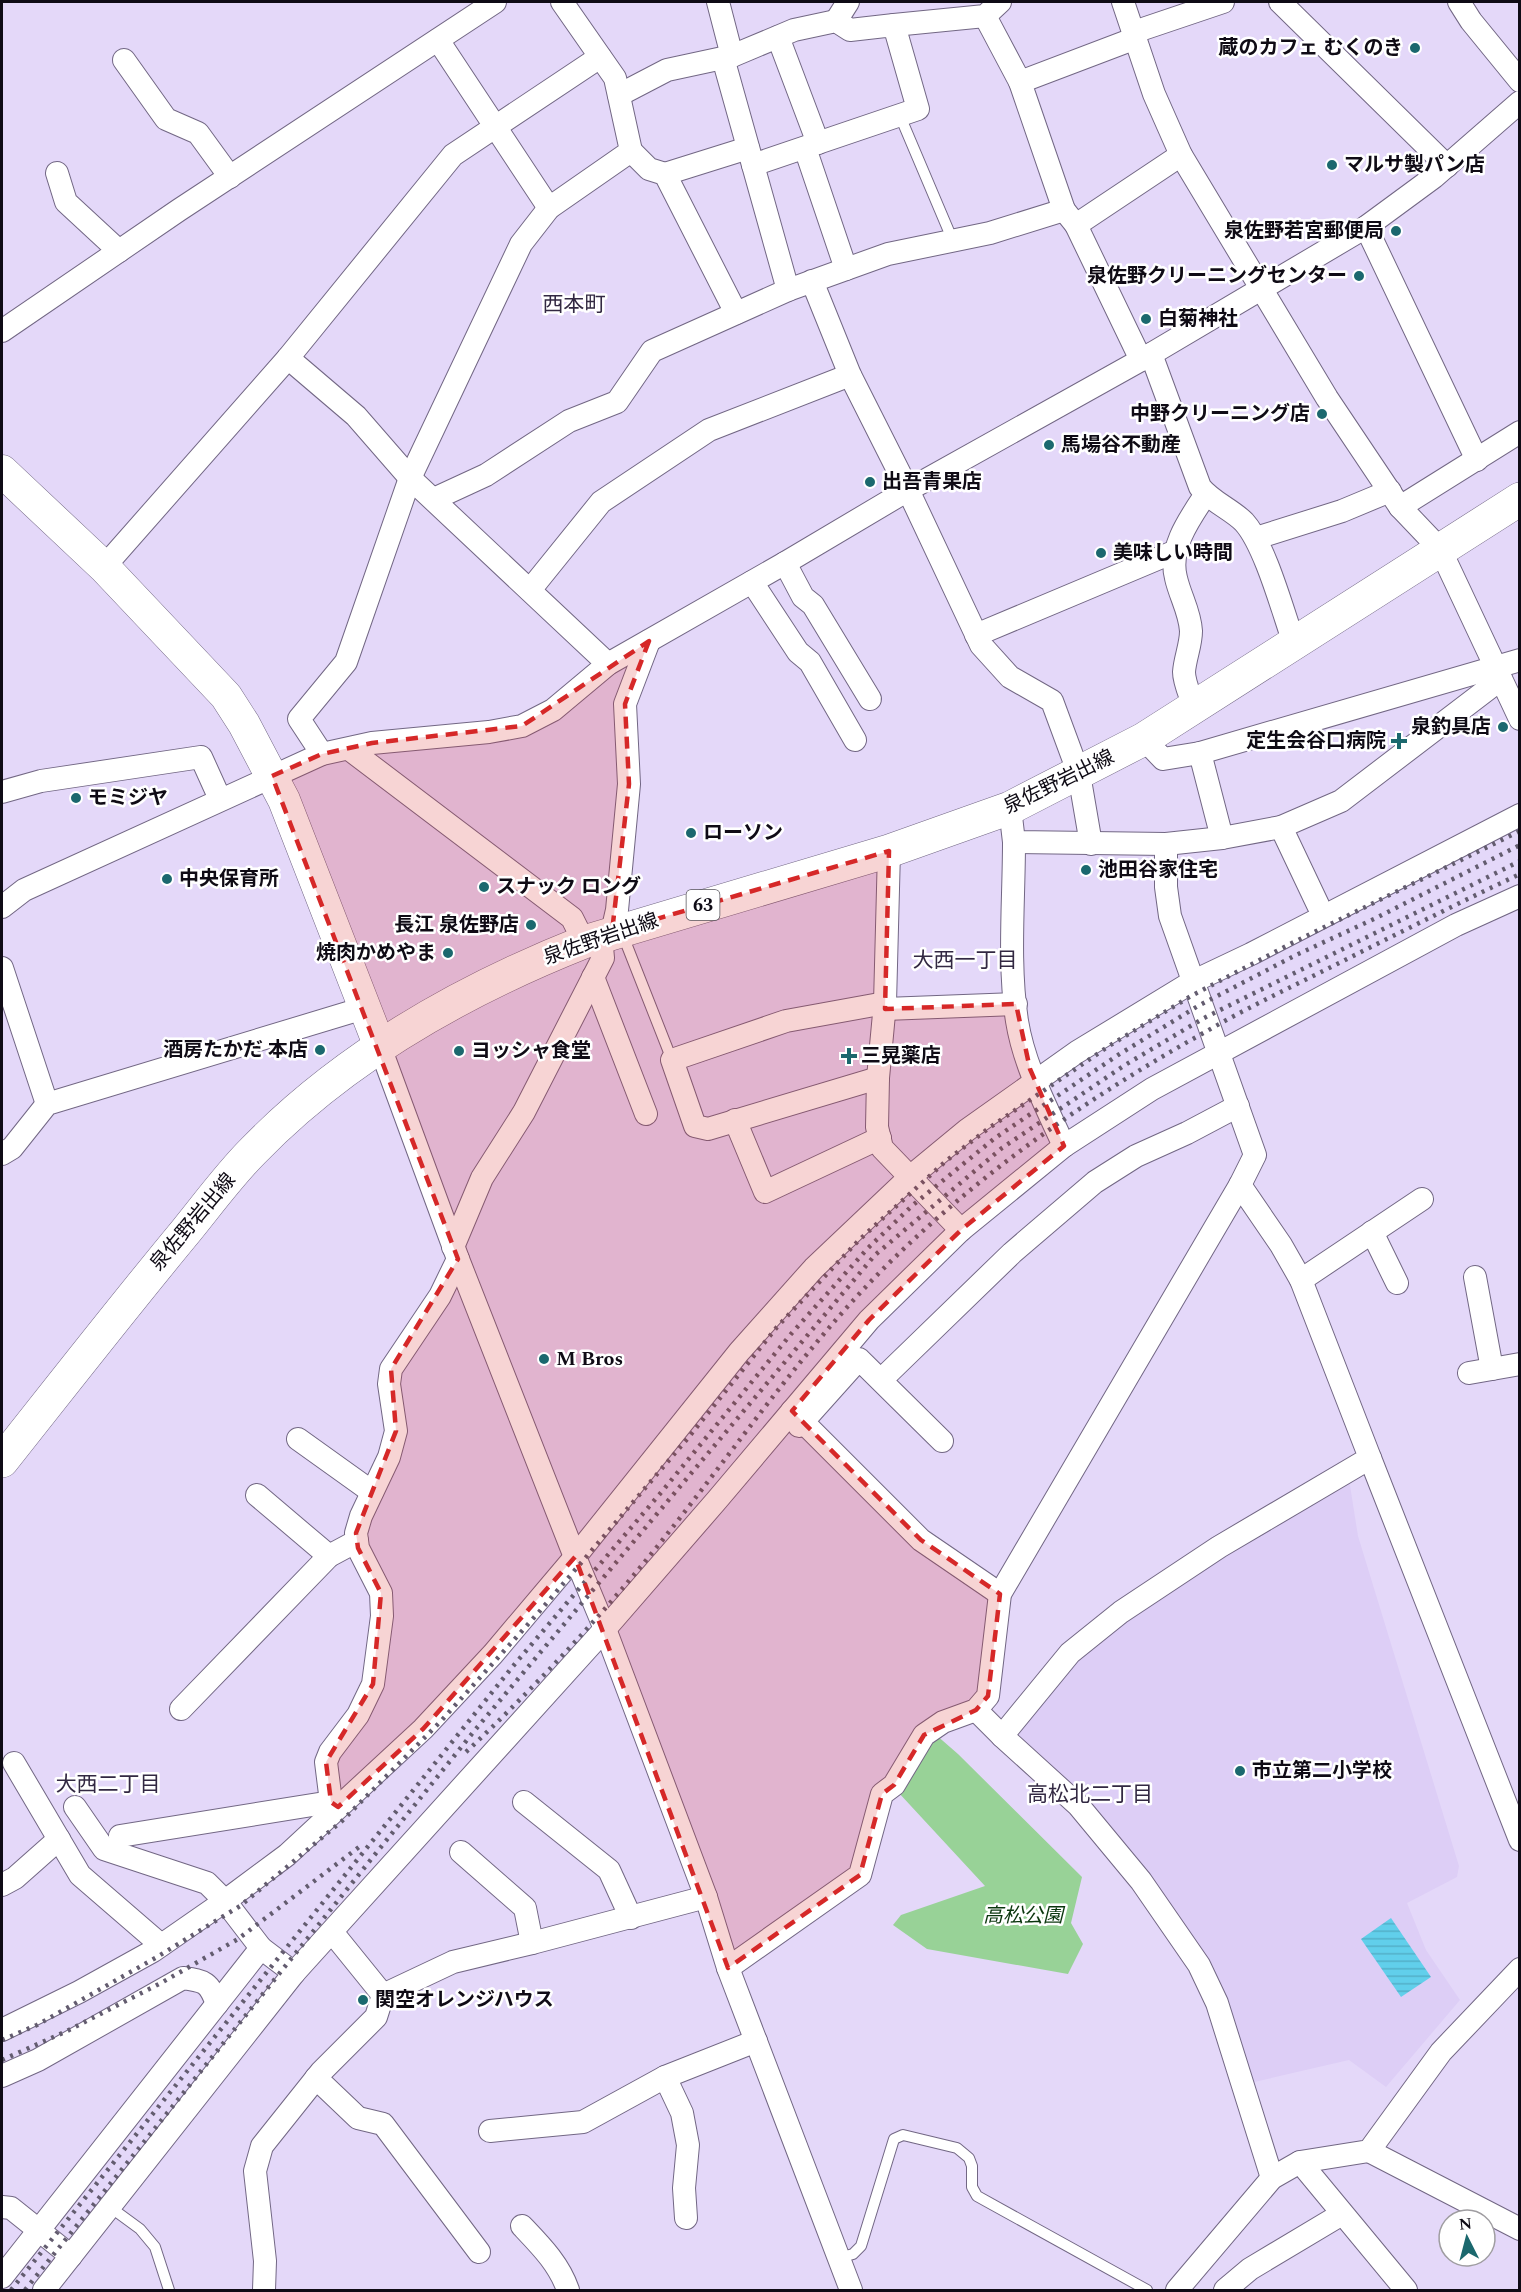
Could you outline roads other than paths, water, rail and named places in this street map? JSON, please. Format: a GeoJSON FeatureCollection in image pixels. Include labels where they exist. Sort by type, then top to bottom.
{"type":"FeatureCollection","features":[{"type":"Feature","properties":{"kind":"main road","name":"泉佐野岩出線"},"geometry":{"type":"LineString","coordinates":[[5,1451],[252,1152],[332,1080],[380,1047],[448,1005],[544,958],[604,935],[889,850],[1010,808],[1144,739],[1520,499]]}},
{"type":"Feature","properties":{"kind":"street"},"geometry":{"type":"LineString","coordinates":[[2,331],[495,2]]}},
{"type":"Feature","properties":{"kind":"street"},"geometry":{"type":"LineString","coordinates":[[562,2],[615,78],[631,151],[649,169],[665,174],[812,146],[918,109],[894,25]]}},
{"type":"Feature","properties":{"kind":"street"},"geometry":{"type":"LineString","coordinates":[[718,2],[751,157],[788,290]]}},
{"type":"Feature","properties":{"kind":"street"},"geometry":{"type":"LineString","coordinates":[[836,21],[848,2]]}},
{"type":"Feature","properties":{"kind":"street"},"geometry":{"type":"LineString","coordinates":[[1123,2],[1154,94],[1181,155],[1327,398],[1395,499],[1440,549],[1520,719]]}},
{"type":"Feature","properties":{"kind":"street"},"geometry":{"type":"LineString","coordinates":[[1020,82],[1222,2]]}},
{"type":"Feature","properties":{"kind":"street"},"geometry":{"type":"LineString","coordinates":[[1280,2],[1447,166]]}},
{"type":"Feature","properties":{"kind":"street"},"geometry":{"type":"LineString","coordinates":[[1460,2],[1471,21],[1520,81]]}},
{"type":"Feature","properties":{"kind":"street"},"geometry":{"type":"LineString","coordinates":[[620,95],[667,70],[728,57],[794,30],[836,21],[850,30],[992,9],[1070,218],[1146,357],[1200,487],[1243,521],[1256,538],[1294,643]]}},
{"type":"Feature","properties":{"kind":"street"},"geometry":{"type":"LineString","coordinates":[[778,37],[812,146],[846,269]]}},
{"type":"Feature","properties":{"kind":"street"},"geometry":{"type":"LineString","coordinates":[[438,40],[549,208]]}},
{"type":"Feature","properties":{"kind":"street"},"geometry":{"type":"LineString","coordinates":[[104,567],[288,358],[453,155],[600,57]]}},
{"type":"Feature","properties":{"kind":"street"},"geometry":{"type":"LineString","coordinates":[[124,60],[166,119],[198,133],[230,177]]}},
{"type":"Feature","properties":{"kind":"street"},"geometry":{"type":"LineString","coordinates":[[2,907],[24,890],[322,754],[372,743],[489,732],[522,726],[553,710],[608,664],[908,490],[1146,357],[1366,227],[1447,166],[1520,102]]}},
{"type":"Feature","properties":{"kind":"street"},"geometry":{"type":"LineString","coordinates":[[322,754],[299,718],[346,662],[410,478],[521,244],[549,208],[631,151]]}},
{"type":"Feature","properties":{"kind":"street"},"geometry":{"type":"LineString","coordinates":[[434,499],[486,475],[569,421],[617,402],[652,351],[788,290],[888,254],[1070,218],[1181,155]]}},
{"type":"Feature","properties":{"kind":"street"},"geometry":{"type":"LineString","coordinates":[[57,173],[66,202],[119,251]]}},
{"type":"Feature","properties":{"kind":"street"},"geometry":{"type":"LineString","coordinates":[[665,174],[736,313]]}},
{"type":"Feature","properties":{"kind":"street"},"geometry":{"type":"LineString","coordinates":[[1366,227],[1477,459]]}},
{"type":"Feature","properties":{"kind":"street"},"geometry":{"type":"LineString","coordinates":[[812,281],[850,375],[908,490],[981,645],[1010,677],[1053,701],[1079,774],[1091,844]]}},
{"type":"Feature","properties":{"kind":"street"},"geometry":{"type":"LineString","coordinates":[[288,358],[356,416],[410,478],[608,664]]}},
{"type":"Feature","properties":{"kind":"street"},"geometry":{"type":"LineString","coordinates":[[530,590],[601,502],[709,430],[850,375]]}},
{"type":"Feature","properties":{"kind":"street"},"geometry":{"type":"LineString","coordinates":[[1256,538],[1342,511],[1395,499],[1477,459],[1520,432]]}},
{"type":"Feature","properties":{"kind":"street"},"geometry":{"type":"LineString","coordinates":[[2,471],[104,567],[226,696],[244,724],[284,800],[380,1047],[456,1253],[574,1557],[605,1629],[706,1897],[728,1968],[851,2290]]}},
{"type":"Feature","properties":{"kind":"street"},"geometry":{"type":"LineString","coordinates":[[1194,707],[1184,673],[1191,630],[1188,611],[1175,577],[1174,562],[1176,551],[1193,513],[1206,494]]}},
{"type":"Feature","properties":{"kind":"street"},"geometry":{"type":"LineString","coordinates":[[976,635],[1176,551]]}},
{"type":"Feature","properties":{"kind":"street"},"geometry":{"type":"LineString","coordinates":[[785,563],[803,597],[813,605],[870,699]]}},
{"type":"Feature","properties":{"kind":"street"},"geometry":{"type":"LineString","coordinates":[[752,582],[798,652],[810,662],[855,740]]}},
{"type":"Feature","properties":{"kind":"street"},"geometry":{"type":"LineString","coordinates":[[335,1805],[326,1762],[330,1752],[358,1715],[373,1684],[382,1616],[381,1593],[358,1548],[356,1533],[361,1516],[389,1457],[396,1431],[389,1383],[391,1369],[440,1296],[482,1178],[524,1112],[603,958],[604,935],[618,910],[629,784],[625,704],[649,641]]}},
{"type":"Feature","properties":{"kind":"street"},"geometry":{"type":"LineString","coordinates":[[1014,842],[1166,844],[1222,838],[1281,827],[1341,801],[1498,674],[1520,660]]}},
{"type":"Feature","properties":{"kind":"street"},"geometry":{"type":"LineString","coordinates":[[1144,739],[1163,759],[1200,753],[1498,674]]}},
{"type":"Feature","properties":{"kind":"street"},"geometry":{"type":"LineString","coordinates":[[348,749],[572,918],[604,935]]}},
{"type":"Feature","properties":{"kind":"street"},"geometry":{"type":"LineString","coordinates":[[1200,753],[1222,838]]}},
{"type":"Feature","properties":{"kind":"street"},"geometry":{"type":"LineString","coordinates":[[2,792],[41,781],[201,757],[220,799]]}},
{"type":"Feature","properties":{"kind":"street"},"geometry":{"type":"LineString","coordinates":[[1010,808],[1014,842],[1013,975],[1017,1022],[1030,1069],[1064,1146]]}},
{"type":"Feature","properties":{"kind":"street"},"geometry":{"type":"LineString","coordinates":[[2,2030],[79,1992],[161,1945],[225,1901],[287,1855],[335,1805],[423,1729],[493,1654],[747,1344],[814,1268],[910,1177],[967,1130],[1077,1052],[1192,982],[1251,954],[1520,815]]}},
{"type":"Feature","properties":{"kind":"street"},"geometry":{"type":"LineString","coordinates":[[1281,827],[1318,905]]}},
{"type":"Feature","properties":{"kind":"street"},"geometry":{"type":"LineString","coordinates":[[728,1968],[860,1875],[882,1794],[894,1785],[924,1735],[943,1722],[976,1710],[988,1696],[1000,1594],[1240,1185],[1255,1155],[1170,916],[1166,887],[1166,844]]}},
{"type":"Feature","properties":{"kind":"street"},"geometry":{"type":"LineString","coordinates":[[889,850],[885,1006],[878,1078],[877,1127],[882,1148],[961,1230]]}},
{"type":"Feature","properties":{"kind":"street"},"geometry":{"type":"LineString","coordinates":[[775,1455],[797,1417],[869,1320],[961,1230],[1064,1146],[1152,1089],[1219,1052],[1455,924],[1520,896]]}},
{"type":"Feature","properties":{"kind":"street"},"geometry":{"type":"LineString","coordinates":[[2,968],[47,1104]]}},
{"type":"Feature","properties":{"kind":"street"},"geometry":{"type":"LineString","coordinates":[[593,976],[646,1114]]}},
{"type":"Feature","properties":{"kind":"street"},"geometry":{"type":"LineString","coordinates":[[878,1078],[708,1129],[695,1126],[672,1060],[786,1021],[885,1006],[1016,1004]]}},
{"type":"Feature","properties":{"kind":"street"},"geometry":{"type":"LineString","coordinates":[[2,1154],[12,1148],[47,1104],[364,1008]]}},
{"type":"Feature","properties":{"kind":"street"},"geometry":{"type":"LineString","coordinates":[[882,1380],[1012,1253],[1095,1182],[1136,1156],[1238,1106]]}},
{"type":"Feature","properties":{"kind":"street"},"geometry":{"type":"LineString","coordinates":[[735,1120],[765,1192],[880,1138]]}},
{"type":"Feature","properties":{"kind":"street"},"geometry":{"type":"LineString","coordinates":[[1240,1185],[1281,1245],[1301,1280],[1520,1840]]}},
{"type":"Feature","properties":{"kind":"street"},"geometry":{"type":"LineString","coordinates":[[1301,1280],[1422,1199]]}},
{"type":"Feature","properties":{"kind":"street"},"geometry":{"type":"LineString","coordinates":[[1372,1232],[1397,1282]]}},
{"type":"Feature","properties":{"kind":"street"},"geometry":{"type":"LineString","coordinates":[[1475,1277],[1492,1369]]}},
{"type":"Feature","properties":{"kind":"street"},"geometry":{"type":"LineString","coordinates":[[46,2290],[294,1973],[797,1417],[859,1359],[942,1441]]}},
{"type":"Feature","properties":{"kind":"street"},"geometry":{"type":"LineString","coordinates":[[1469,1374],[1520,1364]]}},
{"type":"Feature","properties":{"kind":"street"},"geometry":{"type":"LineString","coordinates":[[797,1417],[921,1540],[1000,1594]]}},
{"type":"Feature","properties":{"kind":"street"},"geometry":{"type":"LineString","coordinates":[[298,1439],[372,1492]]}},
{"type":"Feature","properties":{"kind":"street"},"geometry":{"type":"LineString","coordinates":[[1002,1736],[1070,1653],[1121,1612],[1219,1547],[1370,1458]]}},
{"type":"Feature","properties":{"kind":"street"},"geometry":{"type":"LineString","coordinates":[[257,1495],[329,1556]]}},
{"type":"Feature","properties":{"kind":"street"},"geometry":{"type":"LineString","coordinates":[[181,1708],[329,1556],[357,1541]]}},
{"type":"Feature","properties":{"kind":"street"},"geometry":{"type":"LineString","coordinates":[[976,1710],[1078,1805],[1140,1881],[1199,1965],[1217,2004],[1272,2178]]}},
{"type":"Feature","properties":{"kind":"street"},"geometry":{"type":"LineString","coordinates":[[14,1763],[80,1875],[161,1945]]}},
{"type":"Feature","properties":{"kind":"street"},"geometry":{"type":"LineString","coordinates":[[525,1802],[609,1870],[631,1918]]}},
{"type":"Feature","properties":{"kind":"street"},"geometry":{"type":"LineString","coordinates":[[120,1836],[335,1805]]}},
{"type":"Feature","properties":{"kind":"street"},"geometry":{"type":"LineString","coordinates":[[75,1807],[104,1849],[207,1883],[225,1901],[261,1948],[294,1973]]}},
{"type":"Feature","properties":{"kind":"street"},"geometry":{"type":"LineString","coordinates":[[2,1885],[15,1878],[58,1839]]}},
{"type":"Feature","properties":{"kind":"street"},"geometry":{"type":"LineString","coordinates":[[461,1852],[525,1908],[532,1944]]}},
{"type":"Feature","properties":{"kind":"street"},"geometry":{"type":"LineString","coordinates":[[265,2290],[255,2171],[262,2146],[316,2078],[376,2017],[383,1995],[453,1962],[532,1944],[706,1897]]}},
{"type":"Feature","properties":{"kind":"street"},"geometry":{"type":"LineString","coordinates":[[332,1932],[383,1995]]}},
{"type":"Feature","properties":{"kind":"street"},"geometry":{"type":"LineString","coordinates":[[2,2277],[261,1948]]}},
{"type":"Feature","properties":{"kind":"street"},"geometry":{"type":"LineString","coordinates":[[1369,2151],[1441,2052],[1520,1969]]}},
{"type":"Feature","properties":{"kind":"street"},"geometry":{"type":"LineString","coordinates":[[2,2076],[38,2060],[183,1978],[201,1980],[211,1988],[217,2004]]}},
{"type":"Feature","properties":{"kind":"street"},"geometry":{"type":"LineString","coordinates":[[490,2130],[583,2122],[665,2077],[756,2041]]}},
{"type":"Feature","properties":{"kind":"street"},"geometry":{"type":"LineString","coordinates":[[665,2077],[682,2113],[688,2145],[684,2188],[686,2218]]}},
{"type":"Feature","properties":{"kind":"street"},"geometry":{"type":"LineString","coordinates":[[316,2078],[358,2118],[383,2124],[479,2252]]}},
{"type":"Feature","properties":{"kind":"street"},"geometry":{"type":"LineString","coordinates":[[1177,2290],[1272,2178],[1300,2162],[1369,2151],[1520,2229]]}},
{"type":"Feature","properties":{"kind":"street"},"geometry":{"type":"LineString","coordinates":[[1300,2162],[1406,2290]]}},
{"type":"Feature","properties":{"kind":"street"},"geometry":{"type":"LineString","coordinates":[[2,2207],[10,2208],[71,2256]]}},
{"type":"Feature","properties":{"kind":"street"},"geometry":{"type":"LineString","coordinates":[[1225,2290],[1250,2269],[1342,2214]]}},
{"type":"Feature","properties":{"kind":"street"},"geometry":{"type":"LineString","coordinates":[[522,2226],[550,2256],[564,2278],[568,2290]]}},
{"type":"Feature","properties":{"kind":"lane"},"geometry":{"type":"LineString","coordinates":[[900,116],[953,241]]}},
{"type":"Feature","properties":{"kind":"lane"},"geometry":{"type":"LineString","coordinates":[[604,935],[672,1060]]}},
{"type":"Feature","properties":{"kind":"lane"},"geometry":{"type":"LineString","coordinates":[[839,2258],[853,2254],[861,2246],[894,2139],[903,2135],[957,2148],[969,2158],[972,2166],[972,2187],[978,2196],[1147,2290]]}},
{"type":"Feature","properties":{"kind":"lane"},"geometry":{"type":"LineString","coordinates":[[110,2207],[140,2229],[155,2247],[169,2290]]}},
{"type":"Feature","properties":{"kind":"water"},"geometry":{"type":"Polygon","coordinates":[[[1391,1918],[1431,1977],[1401,1997],[1361,1939],[1391,1918]]]}},
{"type":"Feature","properties":{"kind":"railway"},"geometry":{"type":"LineString","coordinates":[[2,2040],[37,2025],[157,1957],[240,1906],[342,1821],[441,1721],[539,1612],[688,1438],[777,1327],[859,1240],[946,1161],[989,1128],[1109,1046],[1191,996],[1292,943],[1520,831]]}},
{"type":"Feature","properties":{"kind":"railway"},"geometry":{"type":"LineString","coordinates":[[11,2290],[514,1665],[664,1489],[791,1334],[868,1248],[913,1205],[995,1138],[1118,1055],[1198,1006],[1520,845]]}},
{"type":"Feature","properties":{"kind":"railway"},"geometry":{"type":"LineString","coordinates":[[25,2290],[475,1730],[875,1255],[1002,1148],[1125,1065],[1204,1018],[1520,861]]}},
{"type":"Feature","properties":{"kind":"railway"},"geometry":{"type":"LineString","coordinates":[[466,1752],[515,1705],[608,1605],[681,1517],[794,1370],[854,1299],[922,1232],[998,1167],[1079,1109],[1221,1023],[1520,874]]}},
{"type":"Feature","properties":{"kind":"railway"},"geometry":{"type":"LineString","coordinates":[[2,2060],[67,2031],[161,1983],[238,1939],[363,1844]]}},
{"type":"Feature","properties":{"kind":"place","name":"蔵のカフェ むくのき"},"geometry":{"type":"Point","coordinates":[1415,48]}},
{"type":"Feature","properties":{"kind":"place","name":"マルサ製パン店"},"geometry":{"type":"Point","coordinates":[1332,165]}},
{"type":"Feature","properties":{"kind":"place","name":"泉佐野若宮郵便局"},"geometry":{"type":"Point","coordinates":[1396,231]}},
{"type":"Feature","properties":{"kind":"place","name":"泉佐野クリーニングセンター"},"geometry":{"type":"Point","coordinates":[1359,276]}},
{"type":"Feature","properties":{"kind":"place","name":"白菊神社"},"geometry":{"type":"Point","coordinates":[1146,319]}},
{"type":"Feature","properties":{"kind":"place","name":"中野クリーニング店"},"geometry":{"type":"Point","coordinates":[1322,414]}},
{"type":"Feature","properties":{"kind":"place","name":"馬場谷不動産"},"geometry":{"type":"Point","coordinates":[1049,445]}},
{"type":"Feature","properties":{"kind":"place","name":"出吾青果店"},"geometry":{"type":"Point","coordinates":[870,482]}},
{"type":"Feature","properties":{"kind":"place","name":"美味しい時間"},"geometry":{"type":"Point","coordinates":[1101,553]}},
{"type":"Feature","properties":{"kind":"place","name":"泉釣具店"},"geometry":{"type":"Point","coordinates":[1503,727]}},
{"type":"Feature","properties":{"kind":"place","name":"定生会谷口病院"},"geometry":{"type":"Point","coordinates":[1399,741]}},
{"type":"Feature","properties":{"kind":"place","name":"モミジヤ"},"geometry":{"type":"Point","coordinates":[76,798]}},
{"type":"Feature","properties":{"kind":"place","name":"ローソン"},"geometry":{"type":"Point","coordinates":[691,833]}},
{"type":"Feature","properties":{"kind":"place","name":"池田谷家住宅"},"geometry":{"type":"Point","coordinates":[1086,870]}},
{"type":"Feature","properties":{"kind":"place","name":"中央保育所"},"geometry":{"type":"Point","coordinates":[167,879]}},
{"type":"Feature","properties":{"kind":"place","name":"スナック ロング"},"geometry":{"type":"Point","coordinates":[484,887]}},
{"type":"Feature","properties":{"kind":"place","name":"長江 泉佐野店"},"geometry":{"type":"Point","coordinates":[531,925]}},
{"type":"Feature","properties":{"kind":"place","name":"焼肉かめやま"},"geometry":{"type":"Point","coordinates":[448,953]}},
{"type":"Feature","properties":{"kind":"place","name":"酒房たかだ 本店"},"geometry":{"type":"Point","coordinates":[320,1050]}},
{"type":"Feature","properties":{"kind":"place","name":"ヨッシャ食堂"},"geometry":{"type":"Point","coordinates":[459,1051]}},
{"type":"Feature","properties":{"kind":"place","name":"三晃薬店"},"geometry":{"type":"Point","coordinates":[849,1056]}},
{"type":"Feature","properties":{"kind":"place","name":"M Bros"},"geometry":{"type":"Point","coordinates":[544,1359]}},
{"type":"Feature","properties":{"kind":"place","name":"市立第二小学校"},"geometry":{"type":"Point","coordinates":[1240,1771]}},
{"type":"Feature","properties":{"kind":"place","name":"関空オレンジハウス"},"geometry":{"type":"Point","coordinates":[363,2000]}},
{"type":"Feature","properties":{"kind":"district","name":"西本町"},"geometry":{"type":"Point","coordinates":[574,305]}},
{"type":"Feature","properties":{"kind":"district","name":"大西一丁目"},"geometry":{"type":"Point","coordinates":[965,961]}},
{"type":"Feature","properties":{"kind":"district","name":"大西二丁目"},"geometry":{"type":"Point","coordinates":[108,1785]}},
{"type":"Feature","properties":{"kind":"district","name":"高松北二丁目"},"geometry":{"type":"Point","coordinates":[1090,1795]}},
{"type":"Feature","properties":{"kind":"park label","name":"高松公園"},"geometry":{"type":"Point","coordinates":[1023,1916]}}]}
